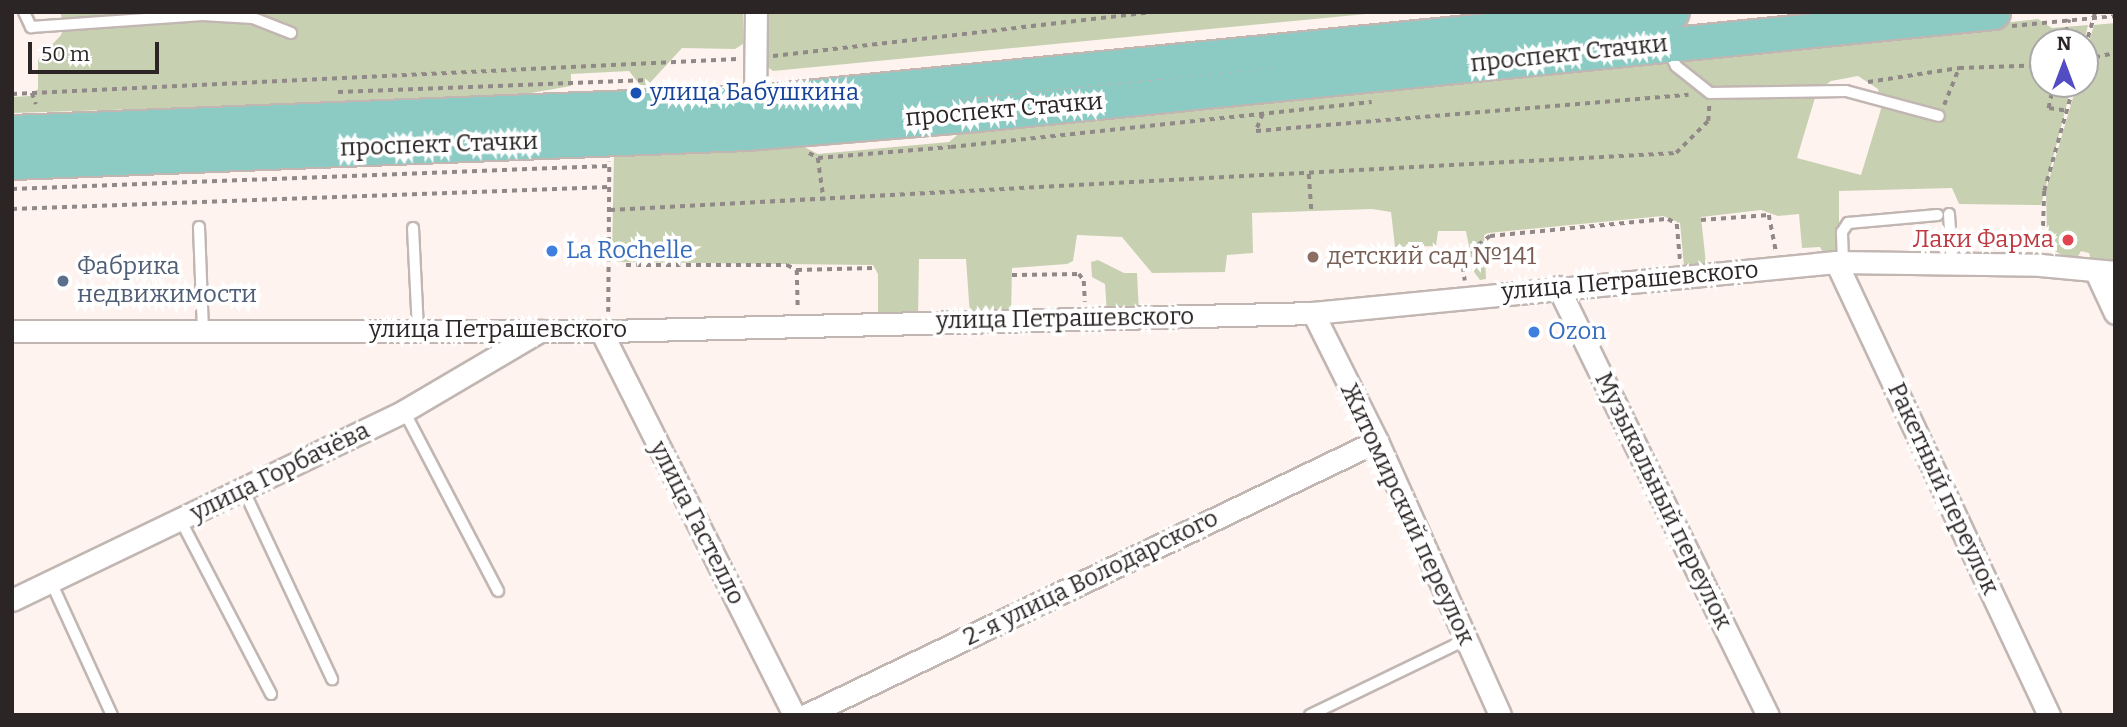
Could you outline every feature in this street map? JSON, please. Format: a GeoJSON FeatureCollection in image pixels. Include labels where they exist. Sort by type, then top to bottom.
{"type":"FeatureCollection","features":[{"type":"Feature","properties":{"kind":"main road","name":"проспект Стачки"},"geometry":{"type":"LineString","coordinates":[[12,132],[755,102],[1669,28],[1993,12]]}},
{"type":"Feature","properties":{"kind":"main road","name":"проспект Стачки"},"geometry":{"type":"LineString","coordinates":[[12,162],[746,133],[977,114],[1669,28]]}},
{"type":"Feature","properties":{"kind":"street"},"geometry":{"type":"LineString","coordinates":[[755,102],[756,12]]}},
{"type":"Feature","properties":{"kind":"street","name":"улица Петрашевского"},"geometry":{"type":"LineString","coordinates":[[12,331],[604,331],[1314,313],[1558,287],[1839,262],[2040,265],[2105,272]]}},
{"type":"Feature","properties":{"kind":"street","name":"Ракетный переулок"},"geometry":{"type":"LineString","coordinates":[[1839,262],[2049,715]]}},
{"type":"Feature","properties":{"kind":"street"},"geometry":{"type":"LineString","coordinates":[[2105,272],[2115,313]]}},
{"type":"Feature","properties":{"kind":"street","name":"Музыкальный переулок"},"geometry":{"type":"LineString","coordinates":[[1558,287],[1768,715]]}},
{"type":"Feature","properties":{"kind":"street","name":"Житомирский переулок"},"geometry":{"type":"LineString","coordinates":[[1314,313],[1377,441],[1500,715]]}},
{"type":"Feature","properties":{"kind":"street","name":"улица Горбачёва"},"geometry":{"type":"LineString","coordinates":[[12,600],[244,491],[404,411],[541,330]]}},
{"type":"Feature","properties":{"kind":"street","name":"улица Гастелло"},"geometry":{"type":"LineString","coordinates":[[604,331],[794,715]]}},
{"type":"Feature","properties":{"kind":"street","name":"2-я улица Володарского"},"geometry":{"type":"LineString","coordinates":[[806,715],[1377,441]]}},
{"type":"Feature","properties":{"kind":"lane"},"geometry":{"type":"LineString","coordinates":[[24,12],[31,27],[203,15],[253,18],[291,33]]}},
{"type":"Feature","properties":{"kind":"lane"},"geometry":{"type":"LineString","coordinates":[[1669,28],[1676,66],[1710,93],[1846,90],[1939,116]]}},
{"type":"Feature","properties":{"kind":"lane"},"geometry":{"type":"LineString","coordinates":[[1839,262],[1842,232],[1848,223],[1943,215],[1952,264]]}},
{"type":"Feature","properties":{"kind":"lane"},"geometry":{"type":"LineString","coordinates":[[199,226],[203,330]]}},
{"type":"Feature","properties":{"kind":"lane"},"geometry":{"type":"LineString","coordinates":[[413,228],[418,329]]}},
{"type":"Feature","properties":{"kind":"lane"},"geometry":{"type":"LineString","coordinates":[[404,411],[498,591]]}},
{"type":"Feature","properties":{"kind":"lane"},"geometry":{"type":"LineString","coordinates":[[244,491],[332,679]]}},
{"type":"Feature","properties":{"kind":"lane"},"geometry":{"type":"LineString","coordinates":[[181,521],[271,694]]}},
{"type":"Feature","properties":{"kind":"lane"},"geometry":{"type":"LineString","coordinates":[[51,582],[112,715]]}},
{"type":"Feature","properties":{"kind":"lane"},"geometry":{"type":"LineString","coordinates":[[1310,715],[1465,640]]}},
{"type":"Feature","properties":{"kind":"path"},"geometry":{"type":"LineString","coordinates":[[12,94],[756,58],[1156,12]]}},
{"type":"Feature","properties":{"kind":"path"},"geometry":{"type":"LineString","coordinates":[[2067,28],[2069,20]]}},
{"type":"Feature","properties":{"kind":"path"},"geometry":{"type":"LineString","coordinates":[[1846,90],[1864,82],[1959,68],[2029,66]]}},
{"type":"Feature","properties":{"kind":"path"},"geometry":{"type":"LineString","coordinates":[[1939,116],[1959,68]]}},
{"type":"Feature","properties":{"kind":"path"},"geometry":{"type":"LineString","coordinates":[[335,92],[524,82],[654,82]]}},
{"type":"Feature","properties":{"kind":"path"},"geometry":{"type":"LineString","coordinates":[[32,93],[33,104],[46,104]]}},
{"type":"Feature","properties":{"kind":"path"},"geometry":{"type":"LineString","coordinates":[[609,210],[824,201],[1676,153],[1708,121],[1710,93],[1256,131],[1263,114]]}},
{"type":"Feature","properties":{"kind":"path"},"geometry":{"type":"LineString","coordinates":[[2051,98],[2049,108],[2067,111]]}},
{"type":"Feature","properties":{"kind":"path"},"geometry":{"type":"LineString","coordinates":[[2040,265],[2044,191],[2070,98]]}},
{"type":"Feature","properties":{"kind":"path"},"geometry":{"type":"LineString","coordinates":[[818,158],[824,201]]}},
{"type":"Feature","properties":{"kind":"path"},"geometry":{"type":"LineString","coordinates":[[12,189],[609,166],[604,331]]}},
{"type":"Feature","properties":{"kind":"path"},"geometry":{"type":"LineString","coordinates":[[1309,174],[1311,213]]}},
{"type":"Feature","properties":{"kind":"path"},"geometry":{"type":"LineString","coordinates":[[12,209],[609,187]]}},
{"type":"Feature","properties":{"kind":"path"},"geometry":{"type":"LineString","coordinates":[[1701,220],[1769,215],[1778,267]]}},
{"type":"Feature","properties":{"kind":"path"},"geometry":{"type":"LineString","coordinates":[[1462,257],[1490,236],[1668,219],[1676,225],[1682,277]]}},
{"type":"Feature","properties":{"kind":"path"},"geometry":{"type":"LineString","coordinates":[[1390,257],[1451,250],[1462,257]]}},
{"type":"Feature","properties":{"kind":"path"},"geometry":{"type":"LineString","coordinates":[[1462,257],[1467,297]]}},
{"type":"Feature","properties":{"kind":"path"},"geometry":{"type":"LineString","coordinates":[[626,265],[787,265],[797,270],[873,268]]}},
{"type":"Feature","properties":{"kind":"path"},"geometry":{"type":"LineString","coordinates":[[797,270],[799,326]]}},
{"type":"Feature","properties":{"kind":"path"},"geometry":{"type":"LineString","coordinates":[[1012,275],[1079,274],[1084,281],[1086,318]]}},
{"type":"Feature","properties":{"kind":"green space"},"geometry":{"type":"Polygon","coordinates":[[[60,12],[743,12],[743,44],[735,49],[682,48],[648,85],[640,85],[629,71],[571,74],[571,86],[502,98],[12,113],[12,97],[30,96],[38,89],[38,60],[61,35],[64,25],[60,12]]]}},
{"type":"Feature","properties":{"kind":"green space"},"geometry":{"type":"Polygon","coordinates":[[[763,12],[1387,12],[773,71],[765,65],[763,12]]]}},
{"type":"Feature","properties":{"kind":"green space"},"geometry":{"type":"Polygon","coordinates":[[[2038,19],[2052,28],[2029,28],[2029,98],[2068,98],[2041,205],[1959,204],[1952,188],[1839,191],[1839,253],[1824,254],[1820,247],[1802,248],[1799,214],[1778,216],[1761,210],[1701,217],[1706,264],[1684,266],[1680,223],[1663,216],[1488,233],[1484,235],[1486,279],[1480,280],[1474,272],[1466,231],[1438,231],[1436,246],[1395,247],[1391,212],[1372,209],[1252,213],[1253,253],[1227,255],[1225,272],[1152,273],[1122,237],[1077,235],[1073,261],[1067,264],[1012,268],[1011,316],[970,316],[966,259],[919,259],[918,318],[878,319],[878,274],[873,265],[617,262],[612,257],[614,151],[802,146],[818,154],[949,142],[962,131],[1420,88],[2038,19]],[[1858,76],[1831,81],[1817,91],[1797,158],[1861,175],[1881,109],[1878,89],[1858,76]]]}},
{"type":"Feature","properties":{"kind":"green space"},"geometry":{"type":"Polygon","coordinates":[[[2115,23],[2115,266],[2093,266],[2089,253],[2081,251],[2075,262],[2053,250],[2047,237],[2046,190],[2073,98],[2099,98],[2099,28],[2093,28],[2094,25],[2115,23]]]}},
{"type":"Feature","properties":{"kind":"green space"},"geometry":{"type":"Polygon","coordinates":[[[2088,25],[2087,28],[2052,28],[2088,25]]]}},
{"type":"Feature","properties":{"kind":"green space"},"geometry":{"type":"Polygon","coordinates":[[[1098,260],[1124,273],[1137,273],[1139,313],[1107,314],[1105,284],[1092,277],[1091,262],[1098,260]]]}},
{"type":"Feature","properties":{"kind":"place","name":"улица Бабушкина"},"geometry":{"type":"Point","coordinates":[636,93]}},
{"type":"Feature","properties":{"kind":"place","name":"Лаки Фарма"},"geometry":{"type":"Point","coordinates":[2068,240]}},
{"type":"Feature","properties":{"kind":"place","name":"La Rochelle"},"geometry":{"type":"Point","coordinates":[552,251]}},
{"type":"Feature","properties":{"kind":"place","name":"детский сад №141"},"geometry":{"type":"Point","coordinates":[1313,257]}},
{"type":"Feature","properties":{"kind":"place","name":"Фабрика недвижимости"},"geometry":{"type":"Point","coordinates":[63,281]}},
{"type":"Feature","properties":{"kind":"place","name":"Ozon"},"geometry":{"type":"Point","coordinates":[1534,332]}}]}
